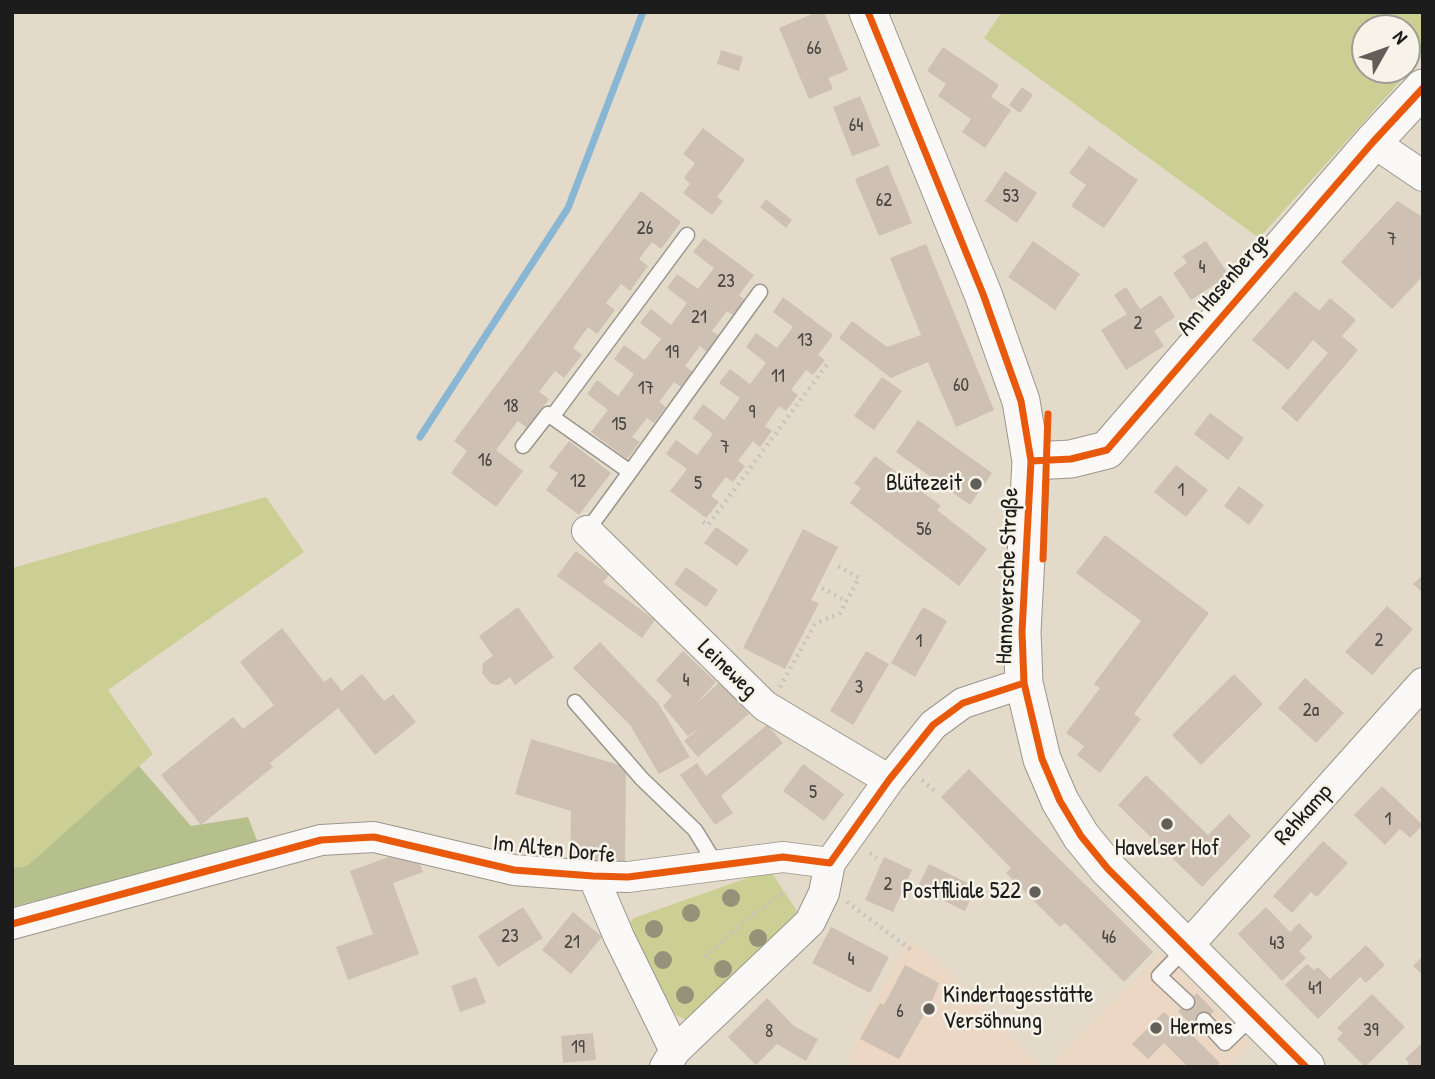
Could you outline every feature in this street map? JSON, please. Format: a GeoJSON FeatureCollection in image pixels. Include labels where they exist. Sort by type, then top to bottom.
{"type":"FeatureCollection","features":[{"type":"Feature","properties":{"kind":"street","name":"Hannoversche Straße"},"geometry":{"type":"LineString","coordinates":[[868,12],[1005,353],[1021,401],[1031,461],[1022,632],[1024,683],[1042,759],[1060,801],[1081,836],[1124,887],[1306,1067]]}},
{"type":"Feature","properties":{"kind":"street","name":"Am Hasenberge"},"geometry":{"type":"LineString","coordinates":[[1031,461],[1070,459],[1107,450],[1373,142],[1423,88]]}},
{"type":"Feature","properties":{"kind":"street"},"geometry":{"type":"LineString","coordinates":[[1373,142],[1423,176]]}},
{"type":"Feature","properties":{"kind":"street","name":"Leineweg"},"geometry":{"type":"LineString","coordinates":[[587,531],[765,706],[889,780]]}},
{"type":"Feature","properties":{"kind":"street","name":"Im Alten Dorfe"},"geometry":{"type":"LineString","coordinates":[[593,876],[670,1059],[810,922],[824,893],[830,863],[933,724],[963,703],[1024,683]]}},
{"type":"Feature","properties":{"kind":"street","name":"Rehkamp"},"geometry":{"type":"LineString","coordinates":[[1186,948],[1423,683]]}},
{"type":"Feature","properties":{"kind":"street","name":"Im Alten Dorfe"},"geometry":{"type":"LineString","coordinates":[[12,924],[321,840],[374,837],[514,870],[593,876],[628,877],[783,858],[830,863]]}},
{"type":"Feature","properties":{"kind":"lane"},"geometry":{"type":"LineString","coordinates":[[551,417],[687,235]]}},
{"type":"Feature","properties":{"kind":"lane"},"geometry":{"type":"LineString","coordinates":[[587,531],[760,292]]}},
{"type":"Feature","properties":{"kind":"lane"},"geometry":{"type":"LineString","coordinates":[[523,446],[548,414],[630,472]]}},
{"type":"Feature","properties":{"kind":"lane"},"geometry":{"type":"LineString","coordinates":[[575,702],[642,779],[695,830],[717,866]]}},
{"type":"Feature","properties":{"kind":"lane"},"geometry":{"type":"LineString","coordinates":[[1186,948],[1159,976],[1187,1002]]}},
{"type":"Feature","properties":{"kind":"lane"},"geometry":{"type":"LineString","coordinates":[[1204,1020],[1225,1043],[1254,1015]]}},
{"type":"Feature","properties":{"kind":"path"},"geometry":{"type":"LineString","coordinates":[[703,522],[708,525],[828,363]]}},
{"type":"Feature","properties":{"kind":"path"},"geometry":{"type":"LineString","coordinates":[[778,691],[815,624],[840,613],[859,578],[838,566]]}},
{"type":"Feature","properties":{"kind":"path"},"geometry":{"type":"LineString","coordinates":[[822,588],[846,601]]}},
{"type":"Feature","properties":{"kind":"path"},"geometry":{"type":"LineString","coordinates":[[705,957],[747,919],[787,891]]}},
{"type":"Feature","properties":{"kind":"path"},"geometry":{"type":"LineString","coordinates":[[846,902],[914,952]]}},
{"type":"Feature","properties":{"kind":"shaded area","name":"Kindertagesstätte Versöhnung"},"geometry":{"type":"Polygon","coordinates":[[[908,940],[940,962],[1042,1067],[862,1067],[847,1057],[908,940]]]}},
{"type":"Feature","properties":{"kind":"shaded area"},"geometry":{"type":"Polygon","coordinates":[[[1162,953],[1251,1044],[1228,1067],[1063,1067],[1055,1059],[1162,953]]]}},
{"type":"Feature","properties":{"kind":"green space"},"geometry":{"type":"Polygon","coordinates":[[[1002,12],[1423,12],[1421,58],[1421,14],[1351,14],[1351,84],[1398,84],[1259,238],[984,38],[1002,12]]]}},
{"type":"Feature","properties":{"kind":"green space"},"geometry":{"type":"Polygon","coordinates":[[[266,497],[304,552],[108,690],[153,754],[27,866],[12,868],[12,568],[266,497]]]}},
{"type":"Feature","properties":{"kind":"green space"},"geometry":{"type":"Polygon","coordinates":[[[139,766],[191,826],[248,817],[258,843],[12,907],[12,868],[27,866],[139,766]]]}},
{"type":"Feature","properties":{"kind":"green space"},"geometry":{"type":"Polygon","coordinates":[[[770,870],[800,916],[692,1016],[684,1019],[676,1015],[628,931],[629,923],[634,918],[770,870]]]}},
{"type":"Feature","properties":{"kind":"building"},"geometry":{"type":"Polygon","coordinates":[[[817,12],[824,12],[848,70],[828,78],[833,89],[809,99],[779,28],[817,12]]]}},
{"type":"Feature","properties":{"kind":"building"},"geometry":{"type":"Polygon","coordinates":[[[943,47],[999,85],[991,97],[1011,110],[985,148],[962,132],[971,119],[938,96],[946,84],[927,71],[943,47]]]}},
{"type":"Feature","properties":{"kind":"building"},"geometry":{"type":"Polygon","coordinates":[[[721,50],[743,57],[739,71],[717,64],[721,50]]]}},
{"type":"Feature","properties":{"kind":"building"},"geometry":{"type":"Polygon","coordinates":[[[1022,87],[1033,95],[1020,113],[1009,105],[1022,87]]]}},
{"type":"Feature","properties":{"kind":"building"},"geometry":{"type":"Polygon","coordinates":[[[860,96],[880,146],[852,156],[833,107],[860,96]]]}},
{"type":"Feature","properties":{"kind":"building"},"geometry":{"type":"Polygon","coordinates":[[[703,128],[745,160],[717,197],[723,201],[712,215],[683,193],[690,184],[684,178],[695,163],[683,154],[703,128]]]}},
{"type":"Feature","properties":{"kind":"building"},"geometry":{"type":"Polygon","coordinates":[[[1089,146],[1138,180],[1104,228],[1071,206],[1086,185],[1069,173],[1089,146]]]}},
{"type":"Feature","properties":{"kind":"building"},"geometry":{"type":"Polygon","coordinates":[[[888,165],[912,223],[879,236],[855,179],[888,165]]]}},
{"type":"Feature","properties":{"kind":"building"},"geometry":{"type":"Polygon","coordinates":[[[1005,171],[1037,193],[1017,223],[985,201],[1005,171]]]}},
{"type":"Feature","properties":{"kind":"building"},"geometry":{"type":"Polygon","coordinates":[[[641,191],[681,222],[661,249],[652,242],[639,259],[648,266],[630,291],[621,284],[606,303],[615,310],[597,334],[588,327],[573,348],[582,355],[564,378],[555,371],[539,392],[549,399],[527,428],[518,421],[496,450],[523,471],[496,507],[451,473],[467,451],[454,441],[641,191]]]}},
{"type":"Feature","properties":{"kind":"building"},"geometry":{"type":"Polygon","coordinates":[[[766,199],[792,220],[786,228],[760,207],[766,199]]]}},
{"type":"Feature","properties":{"kind":"building"},"geometry":{"type":"Polygon","coordinates":[[[1397,201],[1423,217],[1423,276],[1392,309],[1341,262],[1397,201]]]}},
{"type":"Feature","properties":{"kind":"building"},"geometry":{"type":"Polygon","coordinates":[[[704,238],[754,275],[739,295],[746,301],[734,316],[727,311],[712,331],[719,336],[707,352],[700,346],[685,366],[693,372],[681,387],[674,382],[659,402],[666,407],[654,423],[647,418],[632,437],[640,442],[627,459],[591,432],[608,410],[587,394],[597,380],[618,396],[634,374],[614,359],[624,345],[645,360],[661,339],[640,323],[651,309],[671,325],[687,303],[667,288],[677,274],[698,289],[714,268],[693,252],[704,238]]]}},
{"type":"Feature","properties":{"kind":"building"},"geometry":{"type":"Polygon","coordinates":[[[1033,241],[1080,274],[1055,310],[1008,277],[1033,241]]]}},
{"type":"Feature","properties":{"kind":"building"},"geometry":{"type":"Polygon","coordinates":[[[1206,241],[1229,275],[1191,300],[1173,273],[1187,263],[1182,256],[1206,241]]]}},
{"type":"Feature","properties":{"kind":"building"},"geometry":{"type":"Polygon","coordinates":[[[926,244],[994,410],[956,427],[928,362],[891,378],[839,338],[852,321],[887,347],[921,335],[890,258],[926,244]]]}},
{"type":"Feature","properties":{"kind":"building"},"geometry":{"type":"Polygon","coordinates":[[[1126,287],[1140,309],[1161,295],[1175,317],[1154,331],[1164,346],[1126,370],[1101,330],[1127,314],[1114,295],[1126,287]]]}},
{"type":"Feature","properties":{"kind":"building"},"geometry":{"type":"Polygon","coordinates":[[[1295,291],[1319,311],[1330,298],[1356,320],[1342,336],[1358,350],[1297,422],[1281,408],[1328,353],[1313,340],[1288,370],[1252,340],[1295,291]]]}},
{"type":"Feature","properties":{"kind":"building"},"geometry":{"type":"Polygon","coordinates":[[[783,297],[833,335],[818,355],[825,360],[813,375],[806,370],[791,390],[798,395],[786,411],[779,406],[765,426],[772,431],[760,447],[753,441],[738,461],[745,466],[733,482],[726,477],[711,496],[719,502],[706,518],[670,491],[687,469],[666,454],[676,440],[697,455],[713,434],[693,418],[703,404],[724,420],[740,398],[719,383],[730,369],[750,384],[766,363],[746,347],[756,333],[777,348],[793,327],[773,312],[783,297]]]}},
{"type":"Feature","properties":{"kind":"building"},"geometry":{"type":"Polygon","coordinates":[[[882,377],[902,391],[874,430],[854,416],[882,377]]]}},
{"type":"Feature","properties":{"kind":"building"},"geometry":{"type":"Polygon","coordinates":[[[1210,413],[1244,438],[1228,460],[1194,434],[1210,413]]]}},
{"type":"Feature","properties":{"kind":"building"},"geometry":{"type":"Polygon","coordinates":[[[918,420],[992,473],[970,505],[896,452],[918,420]]]}},
{"type":"Feature","properties":{"kind":"building"},"geometry":{"type":"Polygon","coordinates":[[[569,441],[611,473],[579,515],[546,490],[558,473],[549,467],[569,441]]]}},
{"type":"Feature","properties":{"kind":"building"},"geometry":{"type":"Polygon","coordinates":[[[875,456],[941,506],[937,510],[987,549],[959,586],[850,503],[861,488],[854,483],[875,456]]]}},
{"type":"Feature","properties":{"kind":"building"},"geometry":{"type":"Polygon","coordinates":[[[1176,465],[1208,490],[1186,517],[1154,492],[1176,465]]]}},
{"type":"Feature","properties":{"kind":"building"},"geometry":{"type":"Polygon","coordinates":[[[1239,486],[1264,505],[1249,525],[1224,506],[1239,486]]]}},
{"type":"Feature","properties":{"kind":"building"},"geometry":{"type":"Polygon","coordinates":[[[716,527],[749,550],[737,566],[704,543],[716,527]]]}},
{"type":"Feature","properties":{"kind":"building"},"geometry":{"type":"Polygon","coordinates":[[[803,529],[838,547],[811,600],[819,603],[785,669],[743,648],[803,529]]]}},
{"type":"Feature","properties":{"kind":"building"},"geometry":{"type":"Polygon","coordinates":[[[1105,535],[1209,613],[1134,714],[1141,719],[1100,773],[1077,755],[1084,746],[1066,733],[1100,688],[1094,684],[1141,621],[1076,573],[1105,535]]]}},
{"type":"Feature","properties":{"kind":"building"},"geometry":{"type":"Polygon","coordinates":[[[576,551],[609,575],[603,582],[655,620],[642,638],[557,576],[576,551]]]}},
{"type":"Feature","properties":{"kind":"building"},"geometry":{"type":"Polygon","coordinates":[[[686,567],[718,590],[706,607],[674,584],[686,567]]]}},
{"type":"Feature","properties":{"kind":"building"},"geometry":{"type":"Polygon","coordinates":[[[1423,575],[1423,593],[1413,584],[1423,575]]]}},
{"type":"Feature","properties":{"kind":"building"},"geometry":{"type":"Polygon","coordinates":[[[1387,606],[1413,629],[1372,675],[1345,652],[1387,606]]]}},
{"type":"Feature","properties":{"kind":"building"},"geometry":{"type":"Polygon","coordinates":[[[518,607],[554,657],[515,685],[510,677],[499,685],[491,684],[482,673],[483,663],[493,656],[479,636],[518,607]]]}},
{"type":"Feature","properties":{"kind":"building"},"geometry":{"type":"Polygon","coordinates":[[[923,607],[947,621],[915,677],[891,663],[923,607]]]}},
{"type":"Feature","properties":{"kind":"building"},"geometry":{"type":"Polygon","coordinates":[[[282,628],[324,682],[331,677],[342,691],[362,674],[384,701],[393,694],[416,722],[375,755],[338,708],[270,763],[273,767],[201,825],[161,775],[233,717],[243,729],[274,705],[240,662],[282,628]]]}},
{"type":"Feature","properties":{"kind":"building"},"geometry":{"type":"Polygon","coordinates":[[[600,642],[658,703],[690,757],[659,774],[630,725],[573,668],[600,642]]]}},
{"type":"Feature","properties":{"kind":"building"},"geometry":{"type":"Polygon","coordinates":[[[683,651],[716,682],[696,704],[723,679],[749,714],[698,757],[684,741],[700,727],[688,736],[663,706],[672,696],[656,680],[683,651]]]}},
{"type":"Feature","properties":{"kind":"building"},"geometry":{"type":"Polygon","coordinates":[[[866,651],[889,664],[853,725],[830,711],[866,651]]]}},
{"type":"Feature","properties":{"kind":"building"},"geometry":{"type":"Polygon","coordinates":[[[1234,674],[1263,704],[1201,765],[1172,735],[1234,674]]]}},
{"type":"Feature","properties":{"kind":"building"},"geometry":{"type":"Polygon","coordinates":[[[1305,678],[1344,713],[1316,743],[1278,708],[1305,678]]]}},
{"type":"Feature","properties":{"kind":"building"},"geometry":{"type":"Polygon","coordinates":[[[767,725],[783,743],[721,796],[733,813],[715,825],[680,775],[697,763],[706,776],[767,725]]]}},
{"type":"Feature","properties":{"kind":"building"},"geometry":{"type":"Polygon","coordinates":[[[531,739],[626,767],[625,866],[570,865],[571,811],[515,794],[531,739]]]}},
{"type":"Feature","properties":{"kind":"building"},"geometry":{"type":"Polygon","coordinates":[[[803,764],[844,794],[824,821],[783,791],[803,764]]]}},
{"type":"Feature","properties":{"kind":"building"},"geometry":{"type":"Polygon","coordinates":[[[969,769],[1153,952],[1124,982],[1065,923],[1060,927],[1006,873],[1011,868],[941,797],[969,769]]]}},
{"type":"Feature","properties":{"kind":"building","name":"Havelser Hof"},"geometry":{"type":"Polygon","coordinates":[[[1146,775],[1208,835],[1229,814],[1251,836],[1202,887],[1118,805],[1146,775]]]}},
{"type":"Feature","properties":{"kind":"building"},"geometry":{"type":"Polygon","coordinates":[[[1382,786],[1423,825],[1410,838],[1400,829],[1385,845],[1354,815],[1382,786]]]}},
{"type":"Feature","properties":{"kind":"building"},"geometry":{"type":"Polygon","coordinates":[[[1323,841],[1348,863],[1317,897],[1311,892],[1292,913],[1273,896],[1323,841]]]}},
{"type":"Feature","properties":{"kind":"building"},"geometry":{"type":"Polygon","coordinates":[[[414,848],[423,872],[393,883],[419,954],[348,980],[336,947],[373,934],[350,871],[414,848]]]}},
{"type":"Feature","properties":{"kind":"building"},"geometry":{"type":"Polygon","coordinates":[[[884,857],[912,870],[893,912],[865,900],[884,857]]]}},
{"type":"Feature","properties":{"kind":"building"},"geometry":{"type":"Polygon","coordinates":[[[929,864],[976,887],[965,911],[917,888],[929,864]]]}},
{"type":"Feature","properties":{"kind":"building"},"geometry":{"type":"Polygon","coordinates":[[[523,907],[543,938],[498,967],[478,936],[523,907]]]}},
{"type":"Feature","properties":{"kind":"building"},"geometry":{"type":"Polygon","coordinates":[[[1266,907],[1290,932],[1299,923],[1313,937],[1299,951],[1306,958],[1282,981],[1238,934],[1266,907]]]}},
{"type":"Feature","properties":{"kind":"building"},"geometry":{"type":"Polygon","coordinates":[[[573,912],[602,937],[571,974],[542,950],[573,912]]]}},
{"type":"Feature","properties":{"kind":"building"},"geometry":{"type":"Polygon","coordinates":[[[831,927],[889,957],[870,993],[812,963],[831,927]]]}},
{"type":"Feature","properties":{"kind":"building"},"geometry":{"type":"Polygon","coordinates":[[[1366,945],[1385,965],[1366,983],[1360,977],[1318,1019],[1285,985],[1307,964],[1314,970],[1318,967],[1330,979],[1366,945]]]}},
{"type":"Feature","properties":{"kind":"building"},"geometry":{"type":"Polygon","coordinates":[[[1423,956],[1423,975],[1413,966],[1423,956]]]}},
{"type":"Feature","properties":{"kind":"building"},"geometry":{"type":"Polygon","coordinates":[[[905,965],[939,983],[899,1059],[860,1039],[880,1003],[884,1005],[905,965]]]}},
{"type":"Feature","properties":{"kind":"building"},"geometry":{"type":"Polygon","coordinates":[[[476,977],[486,1003],[460,1012],[451,986],[476,977]]]}},
{"type":"Feature","properties":{"kind":"building"},"geometry":{"type":"Polygon","coordinates":[[[1197,993],[1214,1011],[1195,1029],[1178,1011],[1197,993]]]}},
{"type":"Feature","properties":{"kind":"building"},"geometry":{"type":"Polygon","coordinates":[[[1372,994],[1405,1027],[1365,1067],[1337,1039],[1343,1033],[1337,1028],[1372,994]]]}},
{"type":"Feature","properties":{"kind":"building"},"geometry":{"type":"Polygon","coordinates":[[[767,998],[794,1026],[818,1039],[806,1061],[777,1044],[756,1065],[728,1037],[767,998]]]}},
{"type":"Feature","properties":{"kind":"building"},"geometry":{"type":"Polygon","coordinates":[[[1164,1012],[1220,1063],[1216,1067],[1188,1067],[1164,1043],[1148,1059],[1132,1044],[1164,1012]]]}},
{"type":"Feature","properties":{"kind":"building"},"geometry":{"type":"Polygon","coordinates":[[[593,1033],[596,1060],[563,1063],[561,1036],[593,1033]]]}},
{"type":"Feature","properties":{"kind":"building"},"geometry":{"type":"Polygon","coordinates":[[[1423,1042],[1423,1067],[1406,1067],[1409,1063],[1405,1059],[1423,1042]]]}},
{"type":"Feature","properties":{"kind":"waterway"},"geometry":{"type":"LineString","coordinates":[[420,437],[568,208],[643,12]]}},
{"type":"Feature","properties":{"kind":"cycle path"},"geometry":{"type":"LineString","coordinates":[[868,12],[983,294],[1021,401],[1031,461],[1022,632],[1024,683],[1042,759],[1060,801],[1081,836],[1108,869],[1306,1067]]}},
{"type":"Feature","properties":{"kind":"cycle path"},"geometry":{"type":"LineString","coordinates":[[1031,461],[1071,459],[1107,450],[1373,142],[1423,88]]}},
{"type":"Feature","properties":{"kind":"cycle path"},"geometry":{"type":"LineString","coordinates":[[1043,559],[1048,414]]}},
{"type":"Feature","properties":{"kind":"cycle path"},"geometry":{"type":"LineString","coordinates":[[12,924],[321,840],[374,837],[514,870],[593,876],[628,877],[783,857],[830,863],[889,780],[933,725],[963,703],[1024,683]]}},
{"type":"Feature","properties":{"kind":"place","name":"Blütezeit"},"geometry":{"type":"Point","coordinates":[976,484]}},
{"type":"Feature","properties":{"kind":"place","name":"Havelser Hof"},"geometry":{"type":"Point","coordinates":[1167,824]}},
{"type":"Feature","properties":{"kind":"place","name":"Postfiliale 522"},"geometry":{"type":"Point","coordinates":[1035,892]}},
{"type":"Feature","properties":{"kind":"place","name":"Kindertagesstätte Versöhnung"},"geometry":{"type":"Point","coordinates":[929,1009]}},
{"type":"Feature","properties":{"kind":"place","name":"Hermes"},"geometry":{"type":"Point","coordinates":[1156,1028]}}]}
